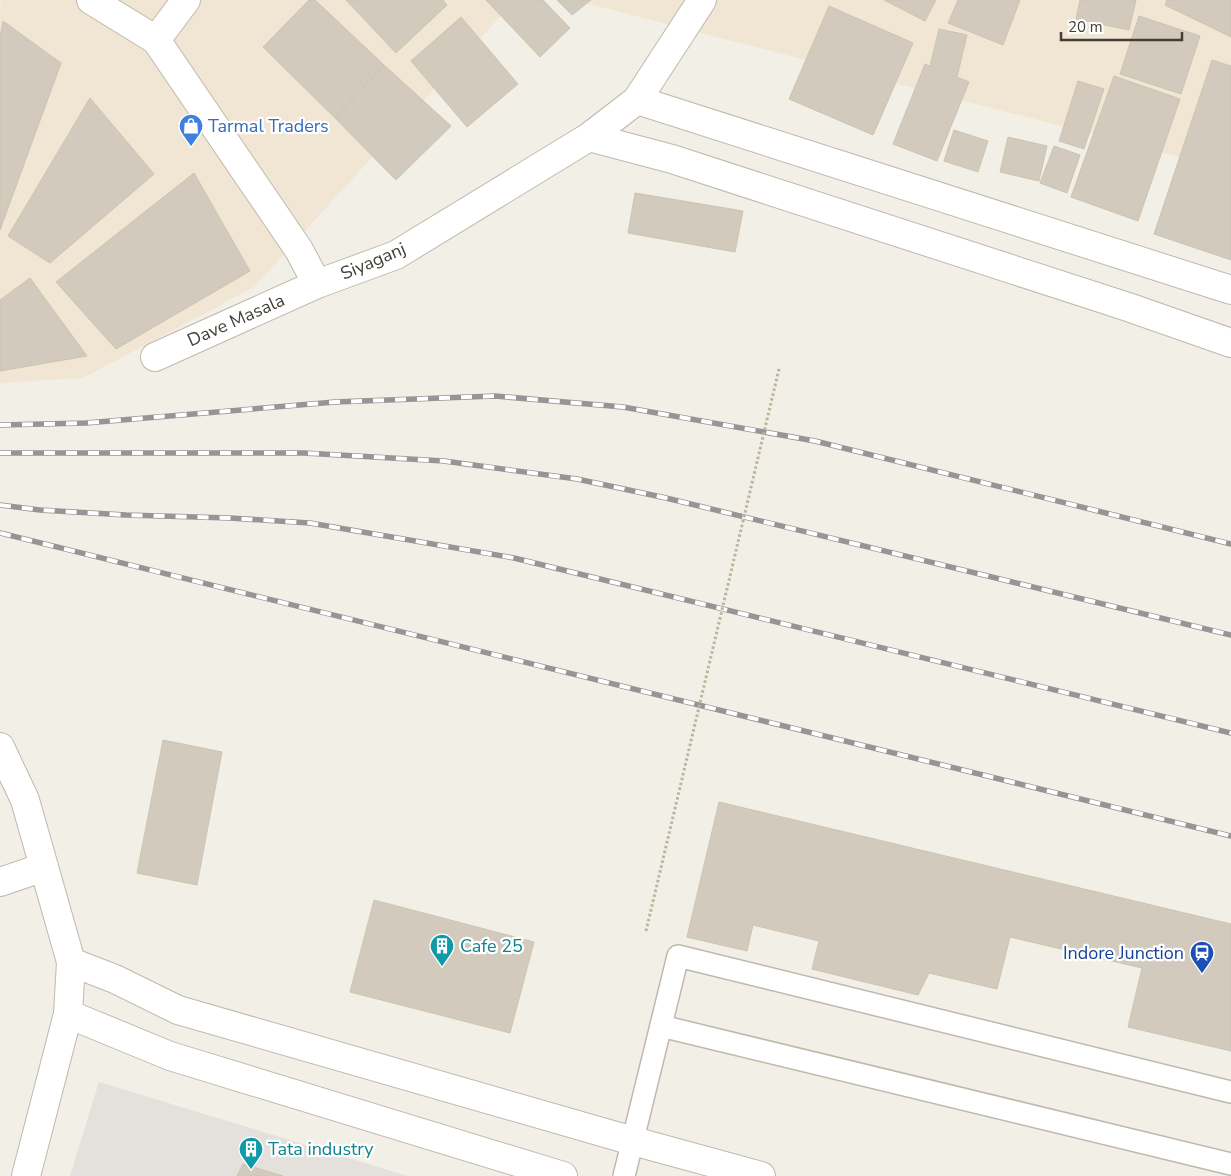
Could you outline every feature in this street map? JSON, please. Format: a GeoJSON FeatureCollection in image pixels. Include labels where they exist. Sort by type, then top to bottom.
{"type":"FeatureCollection","features":[{"type":"Feature","properties":{"kind":"street","name":"Siyaganj"},"geometry":{"type":"LineString","coordinates":[[91,0],[156,40],[300,250],[318,284],[396,255],[589,137],[637,100],[702,0]]}},
{"type":"Feature","properties":{"kind":"street"},"geometry":{"type":"LineString","coordinates":[[156,40],[186,0]]}},
{"type":"Feature","properties":{"kind":"street"},"geometry":{"type":"LineString","coordinates":[[637,100],[1231,290]]}},
{"type":"Feature","properties":{"kind":"street"},"geometry":{"type":"LineString","coordinates":[[589,137],[672,159],[1128,307],[1231,343]]}},
{"type":"Feature","properties":{"kind":"street","name":"Dave Masala"},"geometry":{"type":"LineString","coordinates":[[154,357],[318,284]]}},
{"type":"Feature","properties":{"kind":"street"},"geometry":{"type":"LineString","coordinates":[[0,748],[25,800],[71,962],[68,1014],[26,1176]]}},
{"type":"Feature","properties":{"kind":"street"},"geometry":{"type":"LineString","coordinates":[[0,882],[44,867]]}},
{"type":"Feature","properties":{"kind":"street"},"geometry":{"type":"LineString","coordinates":[[71,962],[115,979],[178,1010],[761,1176]]}},
{"type":"Feature","properties":{"kind":"street"},"geometry":{"type":"LineString","coordinates":[[68,1014],[170,1056],[563,1176]]}},
{"type":"Feature","properties":{"kind":"lane"},"geometry":{"type":"LineString","coordinates":[[624,1176],[678,956],[1231,1092]]}},
{"type":"Feature","properties":{"kind":"lane"},"geometry":{"type":"LineString","coordinates":[[661,1026],[1231,1164]]}},
{"type":"Feature","properties":{"kind":"path"},"geometry":{"type":"LineString","coordinates":[[646,931],[779,369]]}},
{"type":"Feature","properties":{"kind":"shaded area","name":"Tarmal Traders"},"geometry":{"type":"Polygon","coordinates":[[[1,0],[515,0],[254,287],[83,378],[0,383],[1,0]]]}},
{"type":"Feature","properties":{"kind":"shaded area"},"geometry":{"type":"Polygon","coordinates":[[[574,0],[1231,0],[1231,170],[574,0]]]}},
{"type":"Feature","properties":{"kind":"shaded area"},"geometry":{"type":"Polygon","coordinates":[[[99,1082],[408,1176],[70,1176],[99,1082]]]}},
{"type":"Feature","properties":{"kind":"building"},"geometry":{"type":"Polygon","coordinates":[[[309,0],[315,0],[384,65],[335,118],[263,47],[309,0]]]}},
{"type":"Feature","properties":{"kind":"building"},"geometry":{"type":"Polygon","coordinates":[[[346,0],[443,0],[447,5],[396,53],[346,0]]]}},
{"type":"Feature","properties":{"kind":"building"},"geometry":{"type":"Polygon","coordinates":[[[486,0],[543,0],[570,28],[540,57],[486,0]]]}},
{"type":"Feature","properties":{"kind":"building"},"geometry":{"type":"Polygon","coordinates":[[[557,0],[591,0],[572,15],[557,0]]]}},
{"type":"Feature","properties":{"kind":"building"},"geometry":{"type":"Polygon","coordinates":[[[884,0],[936,0],[925,21],[884,0]]]}},
{"type":"Feature","properties":{"kind":"building"},"geometry":{"type":"Polygon","coordinates":[[[958,0],[1020,0],[1003,45],[948,23],[958,0]]]}},
{"type":"Feature","properties":{"kind":"building"},"geometry":{"type":"Polygon","coordinates":[[[1080,0],[1136,0],[1129,30],[1076,19],[1080,0]]]}},
{"type":"Feature","properties":{"kind":"building"},"geometry":{"type":"Polygon","coordinates":[[[1167,0],[1231,0],[1231,37],[1165,5],[1167,0]]]}},
{"type":"Feature","properties":{"kind":"building"},"geometry":{"type":"Polygon","coordinates":[[[829,6],[913,43],[873,135],[789,99],[829,6]]]}},
{"type":"Feature","properties":{"kind":"building"},"geometry":{"type":"Polygon","coordinates":[[[1139,16],[1200,36],[1181,94],[1120,74],[1139,16]]]}},
{"type":"Feature","properties":{"kind":"building"},"geometry":{"type":"Polygon","coordinates":[[[461,17],[518,84],[467,127],[411,61],[461,17]]]}},
{"type":"Feature","properties":{"kind":"building"},"geometry":{"type":"Polygon","coordinates":[[[3,21],[61,63],[0,230],[0,37],[3,21]]]}},
{"type":"Feature","properties":{"kind":"building"},"geometry":{"type":"Polygon","coordinates":[[[939,29],[967,35],[957,77],[969,82],[937,161],[893,144],[925,64],[930,66],[939,29]]]}},
{"type":"Feature","properties":{"kind":"building"},"geometry":{"type":"Polygon","coordinates":[[[1212,60],[1231,66],[1231,260],[1154,234],[1212,60]]]}},
{"type":"Feature","properties":{"kind":"building"},"geometry":{"type":"Polygon","coordinates":[[[384,65],[451,126],[396,180],[335,118],[384,65]]]}},
{"type":"Feature","properties":{"kind":"building"},"geometry":{"type":"Polygon","coordinates":[[[1114,76],[1180,99],[1138,221],[1071,197],[1114,76]]]}},
{"type":"Feature","properties":{"kind":"building"},"geometry":{"type":"Polygon","coordinates":[[[1078,81],[1104,89],[1084,149],[1059,141],[1078,81]]]}},
{"type":"Feature","properties":{"kind":"building"},"geometry":{"type":"Polygon","coordinates":[[[90,98],[154,174],[50,263],[8,236],[90,98]]]}},
{"type":"Feature","properties":{"kind":"building"},"geometry":{"type":"Polygon","coordinates":[[[954,130],[988,141],[978,172],[944,161],[954,130]]]}},
{"type":"Feature","properties":{"kind":"building"},"geometry":{"type":"Polygon","coordinates":[[[1008,137],[1047,146],[1039,181],[1000,172],[1008,137]]]}},
{"type":"Feature","properties":{"kind":"building"},"geometry":{"type":"Polygon","coordinates":[[[1054,146],[1080,155],[1067,193],[1040,183],[1054,146]]]}},
{"type":"Feature","properties":{"kind":"building"},"geometry":{"type":"Polygon","coordinates":[[[194,173],[250,271],[116,349],[56,282],[194,173]]]}},
{"type":"Feature","properties":{"kind":"building"},"geometry":{"type":"Polygon","coordinates":[[[635,193],[743,211],[735,252],[628,233],[635,193]]]}},
{"type":"Feature","properties":{"kind":"building"},"geometry":{"type":"Polygon","coordinates":[[[30,278],[87,356],[0,371],[0,300],[30,278]]]}},
{"type":"Feature","properties":{"kind":"building"},"geometry":{"type":"Polygon","coordinates":[[[163,740],[222,752],[197,885],[137,873],[163,740]]]}},
{"type":"Feature","properties":{"kind":"building"},"geometry":{"type":"Polygon","coordinates":[[[719,802],[1231,924],[1231,1051],[1128,1027],[1142,968],[1010,937],[997,989],[929,973],[918,995],[812,969],[819,941],[753,925],[747,951],[687,937],[719,802]]]}},
{"type":"Feature","properties":{"kind":"building","name":"Cafe 25"},"geometry":{"type":"Polygon","coordinates":[[[374,900],[534,942],[510,1033],[350,992],[374,900]]]}},
{"type":"Feature","properties":{"kind":"building","name":"Tata industry"},"geometry":{"type":"Polygon","coordinates":[[[243,1164],[283,1176],[237,1176],[243,1164]]]}},
{"type":"Feature","properties":{"kind":"railway"},"geometry":{"type":"LineString","coordinates":[[0,425],[86,423],[335,402],[495,396],[623,407],[815,441],[1231,544]]}},
{"type":"Feature","properties":{"kind":"railway"},"geometry":{"type":"LineString","coordinates":[[0,453],[304,453],[444,461],[577,479],[666,498],[1231,635]]}},
{"type":"Feature","properties":{"kind":"railway"},"geometry":{"type":"LineString","coordinates":[[0,505],[40,510],[126,515],[230,518],[310,523],[514,558],[1231,733]]}},
{"type":"Feature","properties":{"kind":"railway"},"geometry":{"type":"LineString","coordinates":[[0,533],[1231,836]]}},
{"type":"Feature","properties":{"kind":"place","name":"Tarmal Traders"},"geometry":{"type":"Point","coordinates":[191,147]}},
{"type":"Feature","properties":{"kind":"place","name":"Cafe 25"},"geometry":{"type":"Point","coordinates":[442,967]}},
{"type":"Feature","properties":{"kind":"place","name":"Indore Junction"},"geometry":{"type":"Point","coordinates":[1202,974]}},
{"type":"Feature","properties":{"kind":"place","name":"Tata industry"},"geometry":{"type":"Point","coordinates":[251,1170]}}]}
